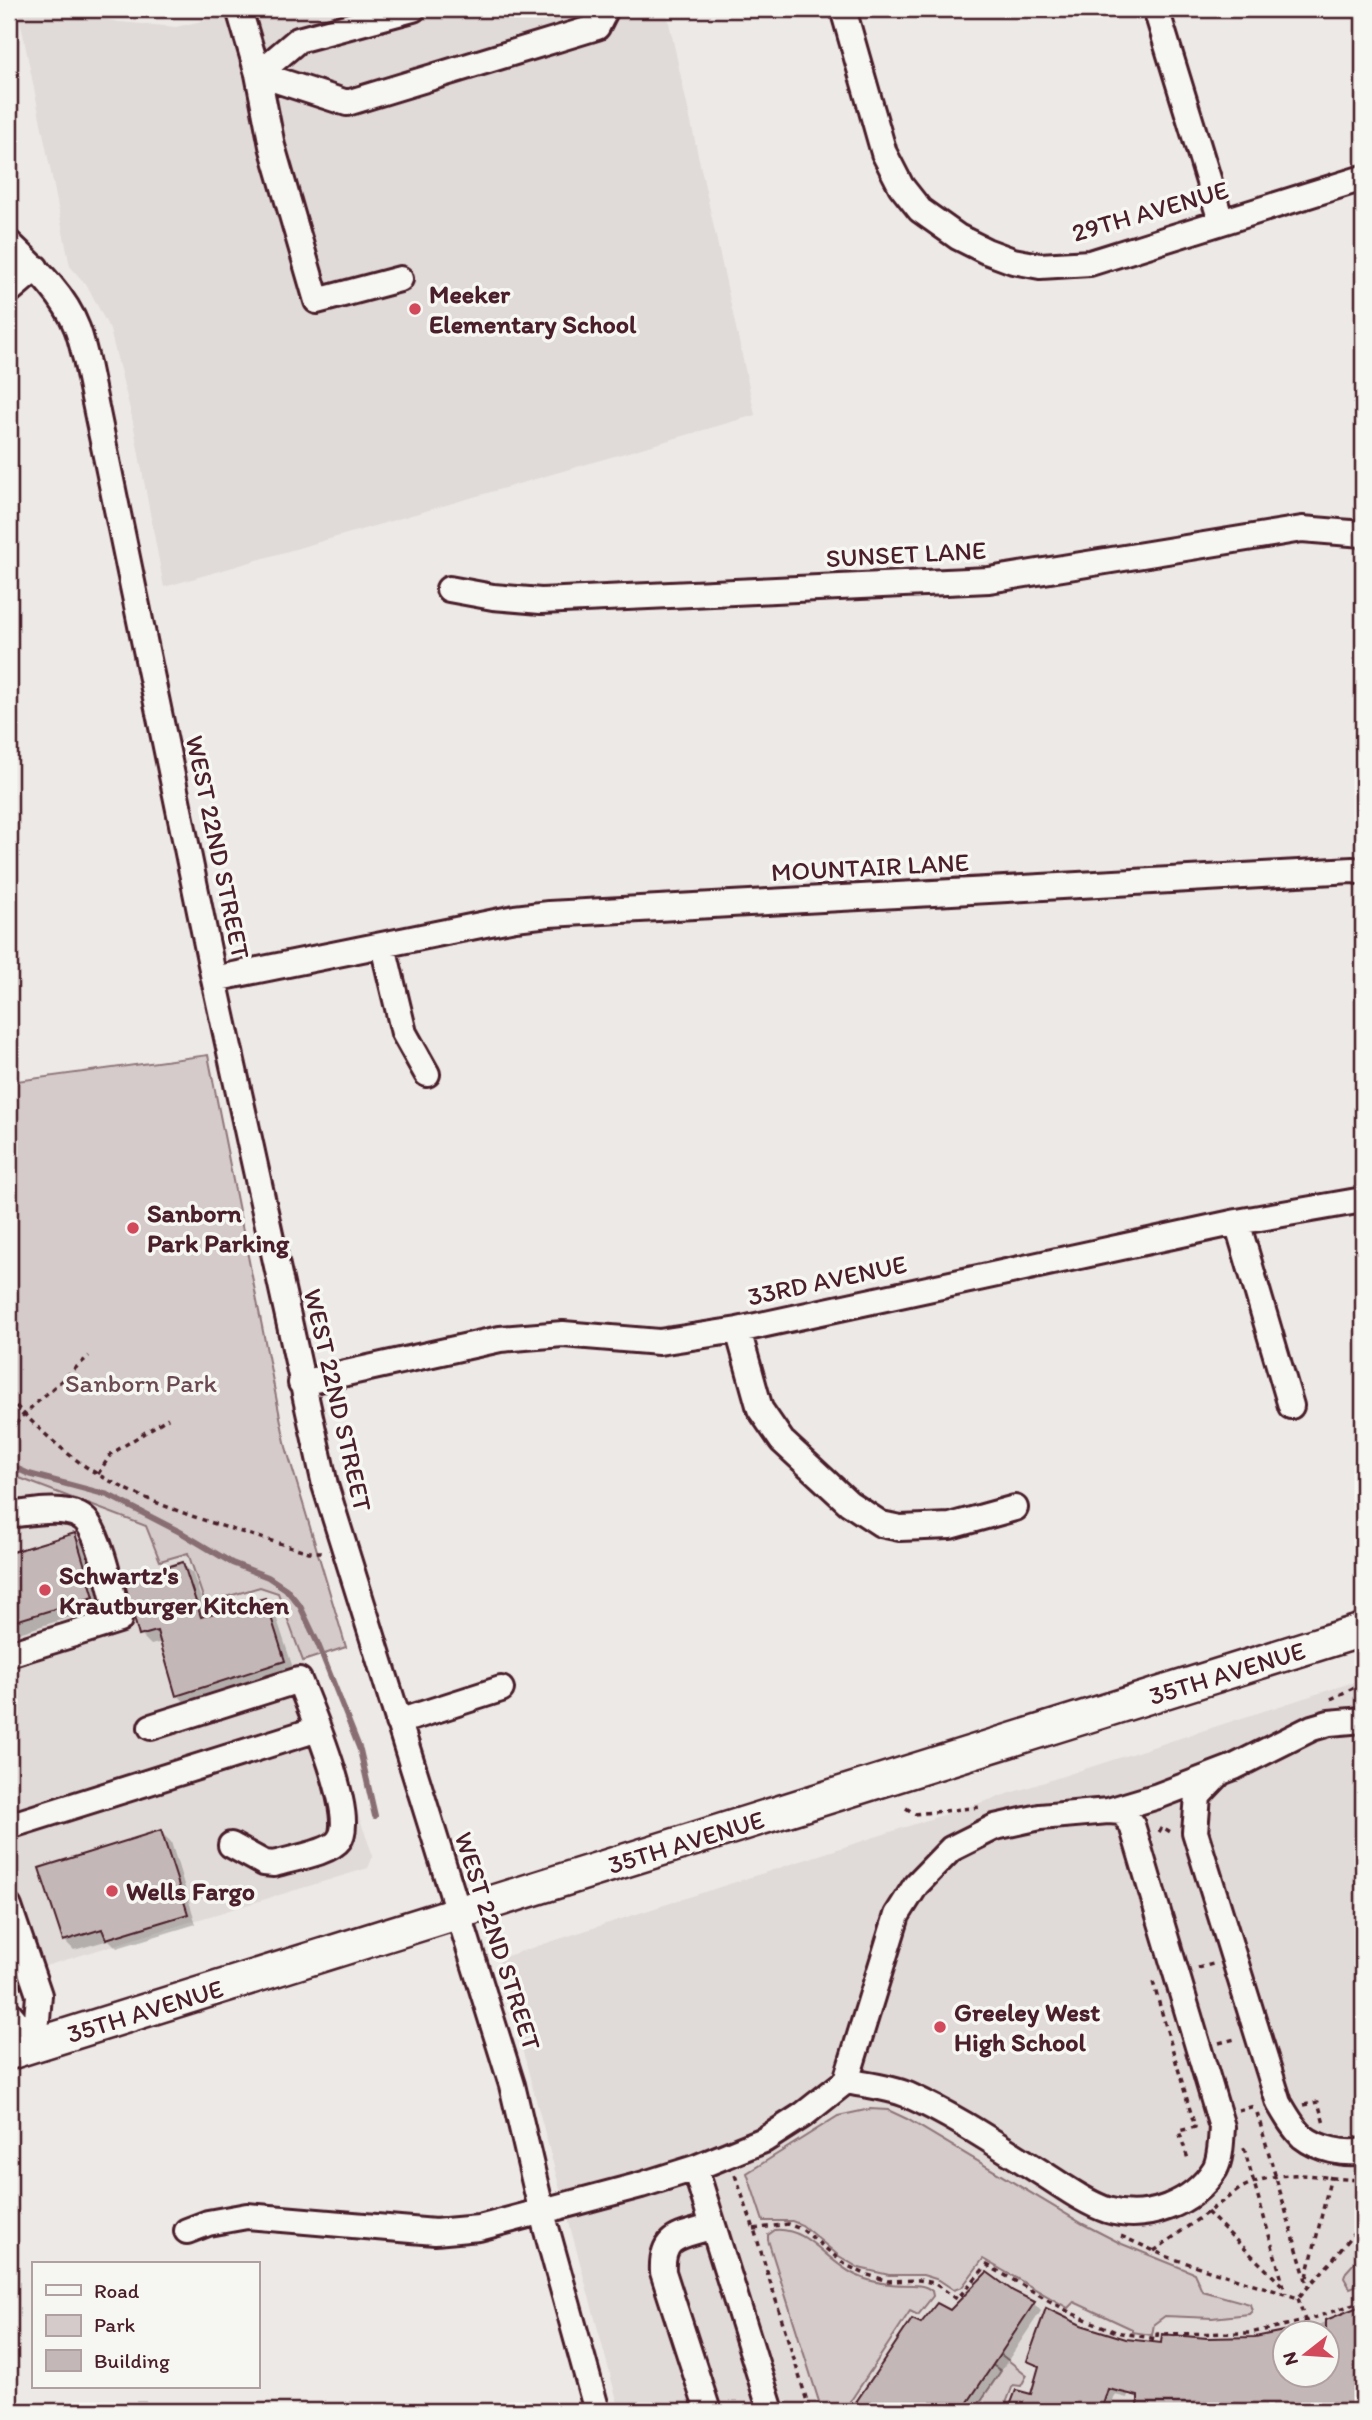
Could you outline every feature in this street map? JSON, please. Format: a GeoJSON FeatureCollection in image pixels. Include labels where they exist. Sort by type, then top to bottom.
{"type":"FeatureCollection","features":[{"type":"Feature","properties":{"kind":"main road","name":"35TH AVENUE"},"geometry":{"type":"LineString","coordinates":[[22,2049],[1363,1630]]}},
{"type":"Feature","properties":{"kind":"street"},"geometry":{"type":"LineString","coordinates":[[239,9],[258,74],[272,146],[317,301],[400,279]]}},
{"type":"Feature","properties":{"kind":"street"},"geometry":{"type":"LineString","coordinates":[[258,74],[298,40],[413,9]]}},
{"type":"Feature","properties":{"kind":"street"},"geometry":{"type":"LineString","coordinates":[[258,74],[346,103],[597,27],[606,9]]}},
{"type":"Feature","properties":{"kind":"street","name":"29TH AVENUE"},"geometry":{"type":"LineString","coordinates":[[843,9],[884,153],[901,186],[920,210],[958,237],[1013,261],[1040,266],[1090,263],[1363,178]]}},
{"type":"Feature","properties":{"kind":"street"},"geometry":{"type":"LineString","coordinates":[[1156,9],[1221,221]]}},
{"type":"Feature","properties":{"kind":"street","name":"WEST 22ND STREET"},"geometry":{"type":"LineString","coordinates":[[9,243],[36,268],[65,306],[76,327],[86,359],[214,979],[325,1485],[512,2085],[542,2213],[597,2411]]}},
{"type":"Feature","properties":{"kind":"street"},"geometry":{"type":"LineString","coordinates":[[9,291],[36,268]]}},
{"type":"Feature","properties":{"kind":"street","name":"SUNSET LANE"},"geometry":{"type":"LineString","coordinates":[[449,589],[493,597],[541,601],[989,580],[1302,529],[1363,534]]}},
{"type":"Feature","properties":{"kind":"street","name":"MOUNTAIR LANE"},"geometry":{"type":"LineString","coordinates":[[214,979],[515,918],[549,914],[1353,870],[1363,872]]}},
{"type":"Feature","properties":{"kind":"street"},"geometry":{"type":"LineString","coordinates":[[383,946],[404,1033],[427,1074]]}},
{"type":"Feature","properties":{"kind":"street","name":"33RD AVENUE"},"geometry":{"type":"LineString","coordinates":[[301,1383],[500,1339],[563,1334],[659,1342],[738,1330],[1237,1222],[1363,1200]]}},
{"type":"Feature","properties":{"kind":"street"},"geometry":{"type":"LineString","coordinates":[[1237,1222],[1291,1406]]}},
{"type":"Feature","properties":{"kind":"street"},"geometry":{"type":"LineString","coordinates":[[738,1330],[760,1409],[782,1441],[849,1503],[881,1524],[900,1528],[950,1526],[1015,1508]]}},
{"type":"Feature","properties":{"kind":"street"},"geometry":{"type":"LineString","coordinates":[[9,1515],[67,1511],[88,1522],[105,1566],[119,1620],[9,1654]]}},
{"type":"Feature","properties":{"kind":"street"},"geometry":{"type":"LineString","coordinates":[[151,1727],[299,1681],[337,1786],[344,1830],[339,1842],[329,1848],[274,1864],[264,1863],[231,1845]]}},
{"type":"Feature","properties":{"kind":"street"},"geometry":{"type":"LineString","coordinates":[[398,1722],[501,1689]]}},
{"type":"Feature","properties":{"kind":"street"},"geometry":{"type":"LineString","coordinates":[[1108,1811],[1219,1774],[1312,1728],[1329,1723],[1363,1720]]}},
{"type":"Feature","properties":{"kind":"street"},"geometry":{"type":"LineString","coordinates":[[9,1826],[318,1729]]}},
{"type":"Feature","properties":{"kind":"street"},"geometry":{"type":"LineString","coordinates":[[1195,1832],[1198,1797],[1219,1774]]}},
{"type":"Feature","properties":{"kind":"street"},"geometry":{"type":"LineString","coordinates":[[1132,1825],[1140,1812],[1150,1808],[1167,1807],[1183,1816],[1195,1832],[1279,2103],[1303,2137],[1329,2150],[1353,2153],[1363,2151]]}},
{"type":"Feature","properties":{"kind":"street"},"geometry":{"type":"LineString","coordinates":[[187,2231],[208,2223],[247,2216],[435,2232],[479,2228],[542,2213],[695,2168],[764,2140],[803,2115],[846,2081],[897,1915],[930,1868],[961,1843],[995,1827],[1040,1817],[1122,1812],[1132,1825],[1222,2127],[1216,2168],[1197,2189],[1179,2204],[1161,2210],[1128,2213],[1107,2210],[1068,2191],[984,2136],[908,2095],[846,2081]]}},
{"type":"Feature","properties":{"kind":"street"},"geometry":{"type":"LineString","coordinates":[[9,1907],[39,1995],[22,2049]]}},
{"type":"Feature","properties":{"kind":"street"},"geometry":{"type":"LineString","coordinates":[[9,2013],[22,2049]]}},
{"type":"Feature","properties":{"kind":"street"},"geometry":{"type":"LineString","coordinates":[[695,2168],[771,2411]]}},
{"type":"Feature","properties":{"kind":"street"},"geometry":{"type":"LineString","coordinates":[[708,2411],[663,2272],[662,2256],[665,2246],[673,2240],[713,2225]]}},
{"type":"Feature","properties":{"kind":"path"},"geometry":{"type":"LineString","coordinates":[[9,1432],[89,1356]]}},
{"type":"Feature","properties":{"kind":"path"},"geometry":{"type":"LineString","coordinates":[[9,1399],[45,1434],[98,1474],[181,1514],[309,1552],[322,1552]]}},
{"type":"Feature","properties":{"kind":"path"},"geometry":{"type":"LineString","coordinates":[[98,1474],[111,1454],[168,1418]]}},
{"type":"Feature","properties":{"kind":"path"},"geometry":{"type":"LineString","coordinates":[[1324,1703],[1363,1683]]}},
{"type":"Feature","properties":{"kind":"path"},"geometry":{"type":"LineString","coordinates":[[906,1808],[915,1814],[993,1806]]}},
{"type":"Feature","properties":{"kind":"path"},"geometry":{"type":"LineString","coordinates":[[1192,1970],[1213,1964]]}},
{"type":"Feature","properties":{"kind":"path"},"geometry":{"type":"LineString","coordinates":[[1153,1982],[1195,2127],[1179,2131],[1188,2160]]}},
{"type":"Feature","properties":{"kind":"path"},"geometry":{"type":"LineString","coordinates":[[1214,2044],[1235,2039]]}},
{"type":"Feature","properties":{"kind":"path"},"geometry":{"type":"LineString","coordinates":[[1233,2111],[1255,2106]]}},
{"type":"Feature","properties":{"kind":"path"},"geometry":{"type":"LineString","coordinates":[[1306,2279],[1333,2167]]}},
{"type":"Feature","properties":{"kind":"path"},"geometry":{"type":"LineString","coordinates":[[1154,2251],[1241,2188],[1275,2175],[1293,2173],[1363,2180]]}},
{"type":"Feature","properties":{"kind":"path"},"geometry":{"type":"LineString","coordinates":[[734,2174],[754,2229],[810,2411]]}},
{"type":"Feature","properties":{"kind":"path"},"geometry":{"type":"LineString","coordinates":[[1202,2205],[1283,2286]]}},
{"type":"Feature","properties":{"kind":"path"},"geometry":{"type":"LineString","coordinates":[[754,2229],[788,2224],[803,2230],[836,2258],[865,2274],[888,2281],[919,2280],[934,2283],[957,2299],[987,2265],[1071,2313],[1116,2332],[1157,2339],[1157,2334],[1250,2333],[1270,2329]]}},
{"type":"Feature","properties":{"kind":"path"},"geometry":{"type":"LineString","coordinates":[[1298,2298],[1304,2318]]}},
{"type":"Feature","properties":{"kind":"path"},"geometry":{"type":"LineString","coordinates":[[1314,2318],[1363,2301]]}},
{"type":"Feature","properties":{"kind":"shaded area","name":"Meeker Elementary School"},"geometry":{"type":"Polygon","coordinates":[[[18,9],[52,9],[119,22],[176,27],[254,9],[666,9],[755,415],[164,587],[132,417],[110,330],[88,287],[70,266],[18,9]]]}},
{"type":"Feature","properties":{"kind":"shaded area"},"geometry":{"type":"Polygon","coordinates":[[[9,1474],[147,1526],[188,1553],[205,1603],[260,1586],[278,1593],[373,1856],[368,1868],[9,1977],[9,1474]]]}},
{"type":"Feature","properties":{"kind":"shaded area","name":"Greeley West High School"},"geometry":{"type":"Polygon","coordinates":[[[1363,1679],[1363,2411],[620,2411],[498,1959],[1363,1679]]]}},
{"type":"Feature","properties":{"kind":"green space","name":"Sanborn Park"},"geometry":{"type":"Polygon","coordinates":[[[208,1055],[286,1447],[346,1647],[303,1661],[278,1593],[260,1587],[205,1603],[188,1553],[160,1561],[146,1526],[9,1474],[9,1082],[208,1055]]]}},
{"type":"Feature","properties":{"kind":"green space"},"geometry":{"type":"Polygon","coordinates":[[[870,2109],[888,2110],[907,2119],[1083,2224],[1122,2244],[1194,2273],[1202,2291],[1250,2304],[1252,2311],[1249,2314],[1212,2318],[1165,2316],[1154,2324],[1152,2335],[1132,2332],[1132,2329],[1074,2302],[1068,2308],[983,2259],[962,2287],[954,2290],[939,2280],[923,2275],[889,2275],[859,2268],[839,2256],[802,2225],[792,2221],[763,2221],[747,2173],[838,2116],[870,2109]]]}},
{"type":"Feature","properties":{"kind":"green space"},"geometry":{"type":"Polygon","coordinates":[[[775,2230],[798,2234],[862,2278],[895,2285],[918,2285],[932,2291],[933,2296],[918,2315],[910,2311],[846,2408],[850,2411],[822,2411],[768,2240],[768,2235],[775,2230]]]}},
{"type":"Feature","properties":{"kind":"green space"},"geometry":{"type":"Polygon","coordinates":[[[1363,2253],[1363,2283],[1350,2288],[1344,2278],[1346,2272],[1363,2253]]]}},
{"type":"Feature","properties":{"kind":"green space"},"geometry":{"type":"Polygon","coordinates":[[[999,2353],[1027,2375],[1021,2386],[1013,2385],[1003,2411],[974,2411],[1001,2371],[991,2364],[999,2353]]]}},
{"type":"Feature","properties":{"kind":"building"},"geometry":{"type":"Polygon","coordinates":[[[75,1533],[94,1597],[9,1623],[9,1553],[75,1533]]]}},
{"type":"Feature","properties":{"kind":"building"},"geometry":{"type":"Polygon","coordinates":[[[183,1562],[201,1617],[265,1598],[285,1661],[176,1696],[157,1631],[139,1636],[124,1580],[183,1562]]]}},
{"type":"Feature","properties":{"kind":"building"},"geometry":{"type":"Polygon","coordinates":[[[161,1830],[188,1914],[106,1939],[102,1929],[63,1941],[39,1868],[161,1830]]]}},
{"type":"Feature","properties":{"kind":"building"},"geometry":{"type":"Polygon","coordinates":[[[987,2272],[1013,2291],[1035,2302],[962,2411],[869,2411],[856,2402],[912,2319],[921,2323],[937,2303],[950,2310],[987,2272]]]}},
{"type":"Feature","properties":{"kind":"building"},"geometry":{"type":"Polygon","coordinates":[[[1363,2305],[1363,2411],[1138,2411],[1138,2396],[1108,2389],[1101,2411],[1008,2411],[1016,2390],[1031,2394],[1039,2366],[1027,2361],[1046,2308],[1081,2325],[1126,2339],[1161,2343],[1162,2334],[1207,2338],[1255,2337],[1270,2334],[1270,2388],[1340,2388],[1340,2318],[1331,2318],[1363,2305]]]}},
{"type":"Feature","properties":{"kind":"waterway"},"geometry":{"type":"LineString","coordinates":[[9,1465],[29,1474],[108,1495],[182,1533],[232,1563],[268,1577],[286,1589],[300,1606],[318,1644],[360,1750],[375,1816]]}},
{"type":"Feature","properties":{"kind":"place","name":"Meeker Elementary School"},"geometry":{"type":"Point","coordinates":[415,309]}},
{"type":"Feature","properties":{"kind":"place","name":"Sanborn Park Parking"},"geometry":{"type":"Point","coordinates":[133,1228]}},
{"type":"Feature","properties":{"kind":"place","name":"Schwartz's Krautburger Kitchen"},"geometry":{"type":"Point","coordinates":[45,1590]}},
{"type":"Feature","properties":{"kind":"place","name":"Wells Fargo"},"geometry":{"type":"Point","coordinates":[112,1891]}},
{"type":"Feature","properties":{"kind":"place","name":"Greeley West High School"},"geometry":{"type":"Point","coordinates":[940,2027]}}]}
